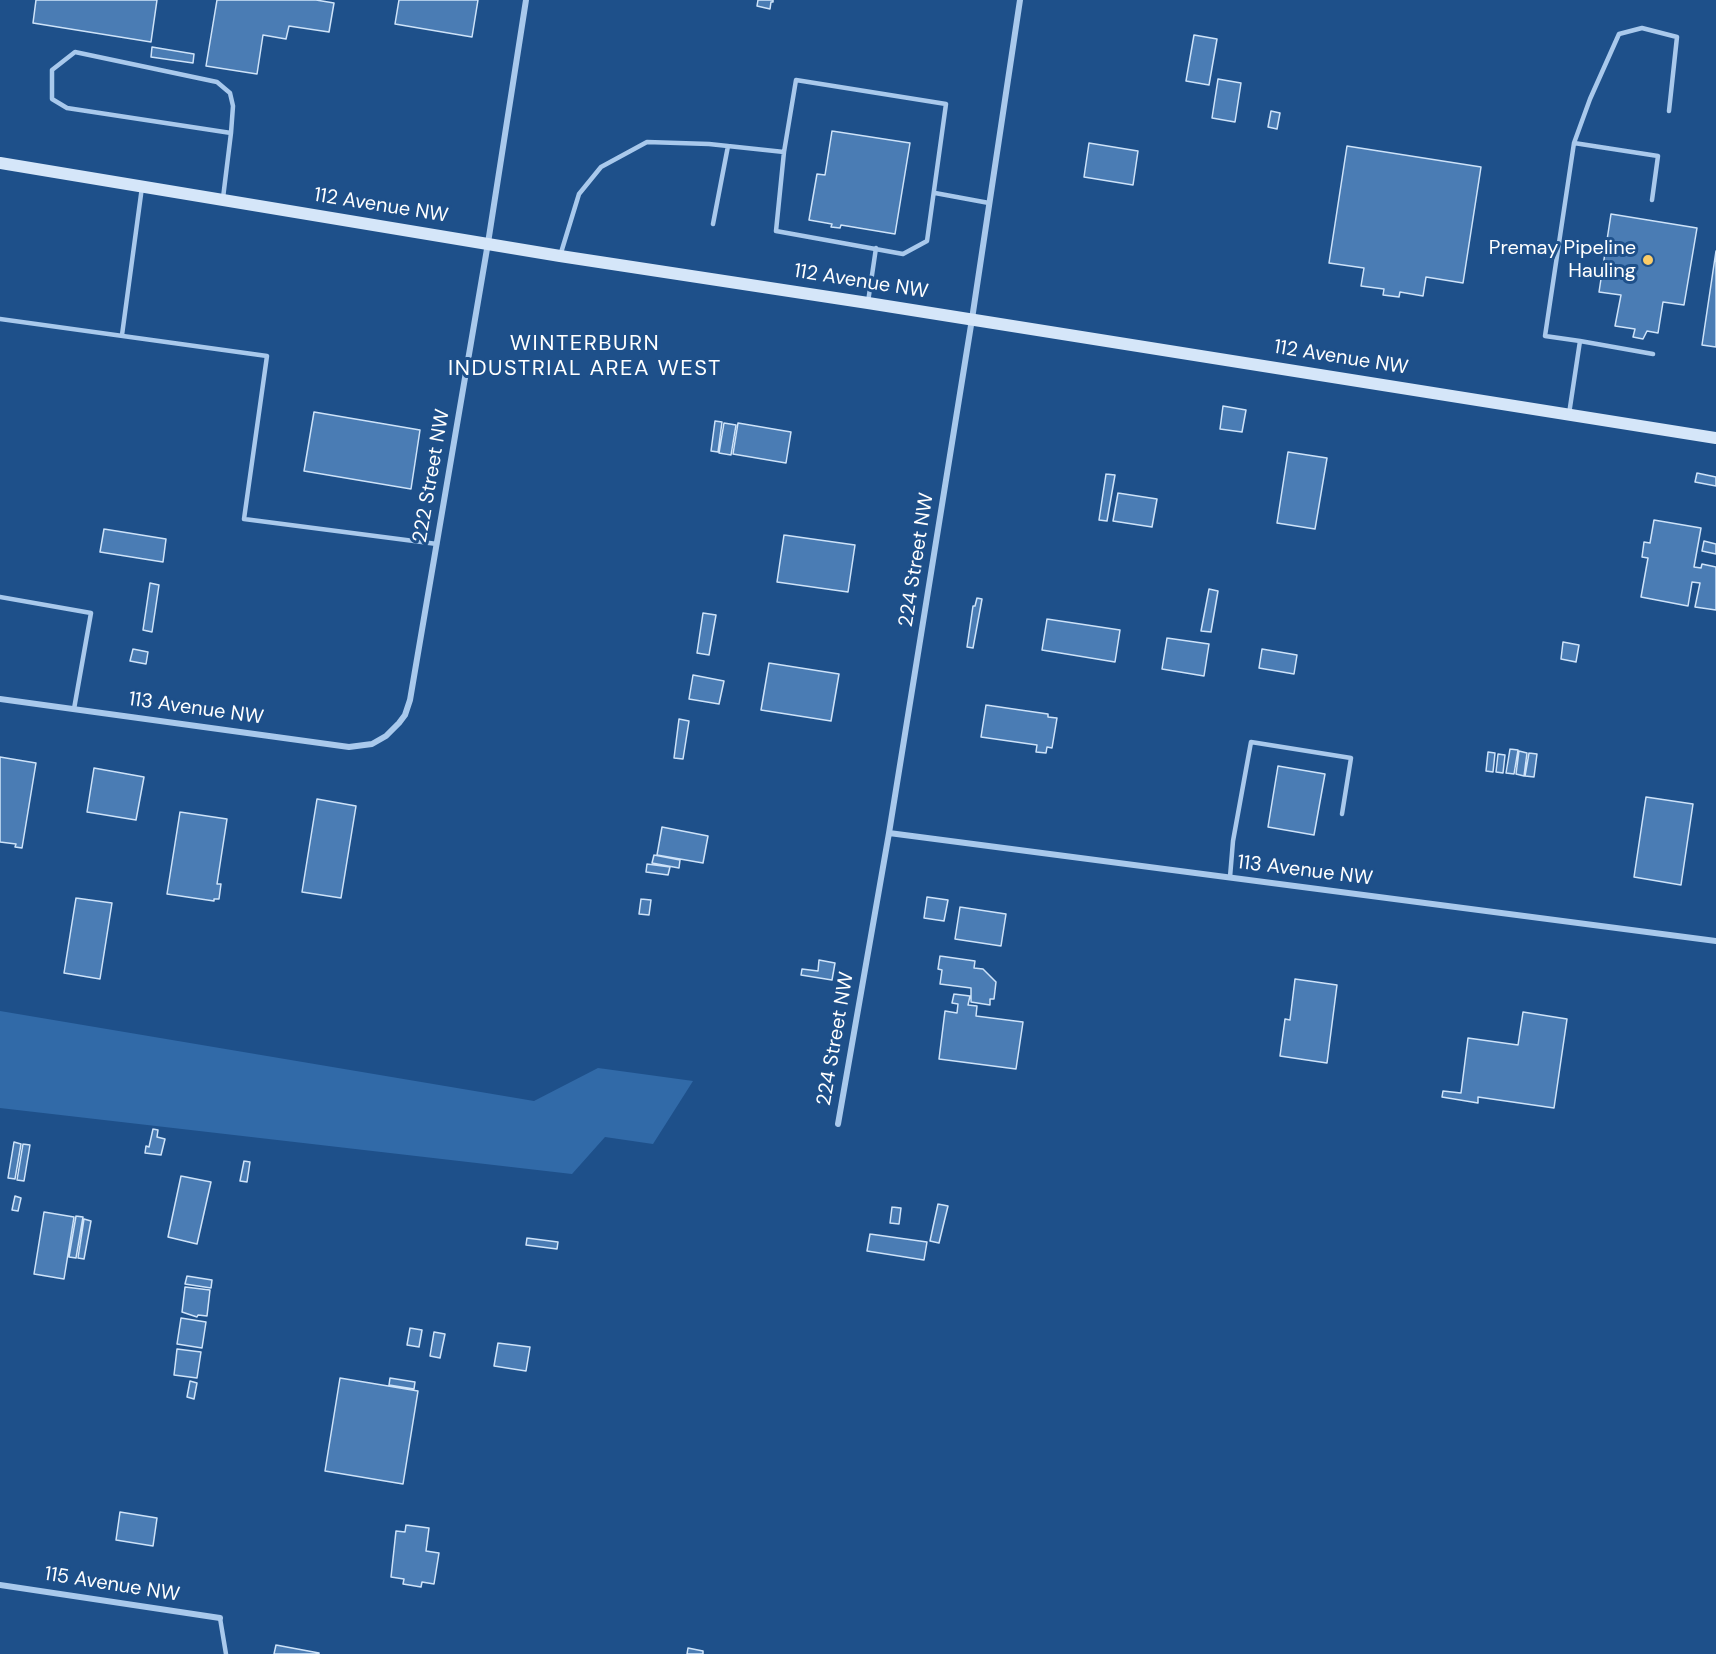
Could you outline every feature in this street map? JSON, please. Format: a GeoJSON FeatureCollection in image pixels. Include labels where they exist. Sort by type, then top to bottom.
{"type":"FeatureCollection","features":[{"type":"Feature","properties":{"kind":"street","name":"222 Street NW"},"geometry":{"type":"LineString","coordinates":[[386,736],[405,715],[410,700],[488,243],[526,0]]}},
{"type":"Feature","properties":{"kind":"street","name":"224 Street NW"},"geometry":{"type":"LineString","coordinates":[[838,1124],[889,833],[972,319],[1020,0]]}},
{"type":"Feature","properties":{"kind":"street","name":"112 Avenue NW"},"geometry":{"type":"LineString","coordinates":[[0,163],[560,256],[972,319],[1716,438]]}},
{"type":"Feature","properties":{"kind":"street","name":"113 Avenue NW"},"geometry":{"type":"LineString","coordinates":[[0,699],[349,747],[372,744],[386,736]]}},
{"type":"Feature","properties":{"kind":"street","name":"113 Avenue NW"},"geometry":{"type":"LineString","coordinates":[[889,833],[1716,941]]}},
{"type":"Feature","properties":{"kind":"street","name":"115 Avenue NW"},"geometry":{"type":"LineString","coordinates":[[0,1585],[220,1618]]}},
{"type":"Feature","properties":{"kind":"lane"},"geometry":{"type":"LineString","coordinates":[[1653,354],[1545,336],[1574,143],[1590,99],[1619,34],[1642,28],[1677,37],[1669,111]]}},
{"type":"Feature","properties":{"kind":"lane"},"geometry":{"type":"LineString","coordinates":[[223,200],[231,133],[233,106],[230,93],[218,82],[75,52],[52,70],[52,99],[67,108],[231,133]]}},
{"type":"Feature","properties":{"kind":"lane"},"geometry":{"type":"LineString","coordinates":[[796,80],[946,104],[935,194],[927,241],[903,254],[776,231],[784,152],[796,80]]}},
{"type":"Feature","properties":{"kind":"lane"},"geometry":{"type":"LineString","coordinates":[[560,256],[579,194],[602,167],[646,142],[728,146],[784,152]]}},
{"type":"Feature","properties":{"kind":"lane"},"geometry":{"type":"LineString","coordinates":[[1574,143],[1658,156],[1652,200]]}},
{"type":"Feature","properties":{"kind":"lane"},"geometry":{"type":"LineString","coordinates":[[713,224],[728,146]]}},
{"type":"Feature","properties":{"kind":"lane"},"geometry":{"type":"LineString","coordinates":[[122,335],[142,187]]}},
{"type":"Feature","properties":{"kind":"lane"},"geometry":{"type":"LineString","coordinates":[[935,194],[989,203]]}},
{"type":"Feature","properties":{"kind":"lane"},"geometry":{"type":"LineString","coordinates":[[868,303],[876,248]]}},
{"type":"Feature","properties":{"kind":"lane"},"geometry":{"type":"LineString","coordinates":[[0,319],[267,356],[244,519],[437,544]]}},
{"type":"Feature","properties":{"kind":"lane"},"geometry":{"type":"LineString","coordinates":[[1569,414],[1580,341]]}},
{"type":"Feature","properties":{"kind":"lane"},"geometry":{"type":"LineString","coordinates":[[0,597],[92,613],[74,709]]}},
{"type":"Feature","properties":{"kind":"lane"},"geometry":{"type":"LineString","coordinates":[[1230,878],[1233,841],[1251,742],[1351,758],[1342,814]]}},
{"type":"Feature","properties":{"kind":"lane"},"geometry":{"type":"LineString","coordinates":[[220,1618],[226,1654]]}},
{"type":"Feature","properties":{"kind":"shaded area"},"geometry":{"type":"Polygon","coordinates":[[[0,1011],[534,1101],[598,1068],[693,1081],[653,1144],[605,1137],[572,1174],[0,1108],[0,1011]]]}},
{"type":"Feature","properties":{"kind":"building"},"geometry":{"type":"Polygon","coordinates":[[[36,0],[157,0],[151,42],[33,23],[36,0]]]}},
{"type":"Feature","properties":{"kind":"building"},"geometry":{"type":"Polygon","coordinates":[[[217,0],[316,0],[334,3],[329,32],[289,26],[286,39],[263,35],[257,74],[206,66],[217,0]]]}},
{"type":"Feature","properties":{"kind":"building"},"geometry":{"type":"Polygon","coordinates":[[[399,0],[478,0],[472,37],[395,24],[399,0]]]}},
{"type":"Feature","properties":{"kind":"building"},"geometry":{"type":"Polygon","coordinates":[[[758,0],[773,0],[773,2],[771,2],[770,9],[757,6],[758,0]]]}},
{"type":"Feature","properties":{"kind":"building"},"geometry":{"type":"Polygon","coordinates":[[[1194,35],[1217,39],[1209,85],[1186,81],[1194,35]]]}},
{"type":"Feature","properties":{"kind":"building"},"geometry":{"type":"Polygon","coordinates":[[[152,47],[194,54],[193,63],[151,57],[152,47]]]}},
{"type":"Feature","properties":{"kind":"building"},"geometry":{"type":"Polygon","coordinates":[[[1218,79],[1241,83],[1235,122],[1212,118],[1218,79]]]}},
{"type":"Feature","properties":{"kind":"building"},"geometry":{"type":"Polygon","coordinates":[[[1271,111],[1280,113],[1277,129],[1268,127],[1271,111]]]}},
{"type":"Feature","properties":{"kind":"building"},"geometry":{"type":"Polygon","coordinates":[[[832,131],[910,143],[895,234],[841,225],[840,228],[831,227],[832,224],[809,220],[817,174],[825,175],[832,131]]]}},
{"type":"Feature","properties":{"kind":"building"},"geometry":{"type":"Polygon","coordinates":[[[1089,143],[1138,151],[1133,185],[1084,177],[1089,143]]]}},
{"type":"Feature","properties":{"kind":"building"},"geometry":{"type":"Polygon","coordinates":[[[1347,146],[1481,167],[1463,283],[1426,277],[1423,296],[1400,292],[1399,297],[1383,295],[1384,289],[1361,286],[1364,268],[1329,263],[1347,146]]]}},
{"type":"Feature","properties":{"kind":"building","name":"Premay Pipeline Hauling"},"geometry":{"type":"Polygon","coordinates":[[[1611,214],[1697,228],[1684,305],[1663,302],[1658,333],[1647,331],[1643,339],[1633,337],[1635,329],[1615,326],[1621,295],[1599,292],[1611,214]]]}},
{"type":"Feature","properties":{"kind":"building"},"geometry":{"type":"Polygon","coordinates":[[[1716,251],[1716,347],[1702,345],[1716,251]]]}},
{"type":"Feature","properties":{"kind":"building"},"geometry":{"type":"Polygon","coordinates":[[[1223,406],[1246,410],[1242,432],[1220,429],[1223,406]]]}},
{"type":"Feature","properties":{"kind":"building"},"geometry":{"type":"Polygon","coordinates":[[[314,412],[420,430],[411,489],[304,471],[314,412]]]}},
{"type":"Feature","properties":{"kind":"building"},"geometry":{"type":"Polygon","coordinates":[[[715,421],[722,422],[718,452],[711,451],[715,421]]]}},
{"type":"Feature","properties":{"kind":"building"},"geometry":{"type":"Polygon","coordinates":[[[724,423],[736,425],[731,455],[719,453],[724,423]]]}},
{"type":"Feature","properties":{"kind":"building"},"geometry":{"type":"Polygon","coordinates":[[[738,423],[791,432],[786,463],[733,454],[738,423]]]}},
{"type":"Feature","properties":{"kind":"building"},"geometry":{"type":"Polygon","coordinates":[[[1288,452],[1327,458],[1315,529],[1277,523],[1288,452]]]}},
{"type":"Feature","properties":{"kind":"building"},"geometry":{"type":"Polygon","coordinates":[[[1697,473],[1716,477],[1716,486],[1695,482],[1697,473]]]}},
{"type":"Feature","properties":{"kind":"building"},"geometry":{"type":"Polygon","coordinates":[[[1106,474],[1115,475],[1107,521],[1099,520],[1106,474]]]}},
{"type":"Feature","properties":{"kind":"building"},"geometry":{"type":"Polygon","coordinates":[[[1118,493],[1157,499],[1152,527],[1113,521],[1118,493]]]}},
{"type":"Feature","properties":{"kind":"building"},"geometry":{"type":"Polygon","coordinates":[[[1654,520],[1701,528],[1694,567],[1701,568],[1702,564],[1716,567],[1716,610],[1695,607],[1700,583],[1692,582],[1688,606],[1641,597],[1648,558],[1642,557],[1644,542],[1650,543],[1654,520]]]}},
{"type":"Feature","properties":{"kind":"building"},"geometry":{"type":"Polygon","coordinates":[[[104,529],[166,539],[163,562],[100,552],[104,529]]]}},
{"type":"Feature","properties":{"kind":"building"},"geometry":{"type":"Polygon","coordinates":[[[784,535],[855,545],[848,592],[777,582],[784,535]]]}},
{"type":"Feature","properties":{"kind":"building"},"geometry":{"type":"Polygon","coordinates":[[[1704,541],[1716,544],[1716,554],[1702,551],[1704,541]]]}},
{"type":"Feature","properties":{"kind":"building"},"geometry":{"type":"Polygon","coordinates":[[[150,583],[159,585],[152,632],[143,630],[150,583]]]}},
{"type":"Feature","properties":{"kind":"building"},"geometry":{"type":"Polygon","coordinates":[[[1209,589],[1218,591],[1211,632],[1201,631],[1209,589]]]}},
{"type":"Feature","properties":{"kind":"building"},"geometry":{"type":"Polygon","coordinates":[[[977,598],[982,599],[973,648],[967,647],[973,606],[977,598]]]}},
{"type":"Feature","properties":{"kind":"building"},"geometry":{"type":"Polygon","coordinates":[[[703,613],[716,615],[709,655],[697,653],[703,613]]]}},
{"type":"Feature","properties":{"kind":"building"},"geometry":{"type":"Polygon","coordinates":[[[1047,619],[1120,630],[1115,662],[1042,650],[1047,619]]]}},
{"type":"Feature","properties":{"kind":"building"},"geometry":{"type":"Polygon","coordinates":[[[1167,638],[1209,644],[1204,676],[1162,669],[1167,638]]]}},
{"type":"Feature","properties":{"kind":"building"},"geometry":{"type":"Polygon","coordinates":[[[1563,642],[1579,645],[1576,662],[1561,659],[1563,642]]]}},
{"type":"Feature","properties":{"kind":"building"},"geometry":{"type":"Polygon","coordinates":[[[133,649],[148,652],[146,664],[130,661],[133,649]]]}},
{"type":"Feature","properties":{"kind":"building"},"geometry":{"type":"Polygon","coordinates":[[[1262,649],[1297,655],[1294,674],[1259,668],[1262,649]]]}},
{"type":"Feature","properties":{"kind":"building"},"geometry":{"type":"Polygon","coordinates":[[[769,663],[839,674],[831,721],[761,710],[769,663]]]}},
{"type":"Feature","properties":{"kind":"building"},"geometry":{"type":"Polygon","coordinates":[[[693,675],[724,681],[719,704],[689,699],[693,675]]]}},
{"type":"Feature","properties":{"kind":"building"},"geometry":{"type":"Polygon","coordinates":[[[986,705],[1048,714],[1048,717],[1057,718],[1052,748],[1047,747],[1046,753],[1036,752],[1037,745],[981,737],[986,705]]]}},
{"type":"Feature","properties":{"kind":"building"},"geometry":{"type":"Polygon","coordinates":[[[679,719],[689,721],[683,759],[674,758],[679,719]]]}},
{"type":"Feature","properties":{"kind":"building"},"geometry":{"type":"Polygon","coordinates":[[[1510,749],[1518,750],[1514,774],[1506,773],[1510,749]]]}},
{"type":"Feature","properties":{"kind":"building"},"geometry":{"type":"Polygon","coordinates":[[[1519,751],[1527,753],[1524,776],[1516,774],[1519,751]]]}},
{"type":"Feature","properties":{"kind":"building"},"geometry":{"type":"Polygon","coordinates":[[[1488,752],[1495,753],[1493,772],[1486,771],[1488,752]]]}},
{"type":"Feature","properties":{"kind":"building"},"geometry":{"type":"Polygon","coordinates":[[[1529,753],[1537,754],[1534,777],[1525,776],[1529,753]]]}},
{"type":"Feature","properties":{"kind":"building"},"geometry":{"type":"Polygon","coordinates":[[[1498,754],[1505,755],[1503,773],[1496,772],[1498,754]]]}},
{"type":"Feature","properties":{"kind":"building"},"geometry":{"type":"Polygon","coordinates":[[[0,757],[36,763],[22,848],[15,847],[16,844],[0,842],[0,757]]]}},
{"type":"Feature","properties":{"kind":"building"},"geometry":{"type":"Polygon","coordinates":[[[1278,766],[1325,774],[1314,835],[1268,827],[1278,766]]]}},
{"type":"Feature","properties":{"kind":"building"},"geometry":{"type":"Polygon","coordinates":[[[94,768],[144,777],[136,820],[87,812],[94,768]]]}},
{"type":"Feature","properties":{"kind":"building"},"geometry":{"type":"Polygon","coordinates":[[[1646,797],[1693,804],[1681,885],[1634,877],[1646,797]]]}},
{"type":"Feature","properties":{"kind":"building"},"geometry":{"type":"Polygon","coordinates":[[[317,799],[356,806],[341,898],[302,892],[317,799]]]}},
{"type":"Feature","properties":{"kind":"building"},"geometry":{"type":"Polygon","coordinates":[[[180,812],[227,819],[217,884],[221,884],[219,899],[214,899],[214,901],[167,894],[180,812]]]}},
{"type":"Feature","properties":{"kind":"building"},"geometry":{"type":"Polygon","coordinates":[[[662,827],[708,836],[703,863],[657,855],[662,827]]]}},
{"type":"Feature","properties":{"kind":"building"},"geometry":{"type":"Polygon","coordinates":[[[654,855],[680,860],[679,868],[652,863],[654,855]]]}},
{"type":"Feature","properties":{"kind":"building"},"geometry":{"type":"Polygon","coordinates":[[[647,864],[670,867],[668,875],[646,872],[647,864]]]}},
{"type":"Feature","properties":{"kind":"building"},"geometry":{"type":"Polygon","coordinates":[[[927,897],[948,900],[944,921],[924,918],[927,897]]]}},
{"type":"Feature","properties":{"kind":"building"},"geometry":{"type":"Polygon","coordinates":[[[76,898],[112,903],[100,979],[64,973],[76,898]]]}},
{"type":"Feature","properties":{"kind":"building"},"geometry":{"type":"Polygon","coordinates":[[[641,899],[651,900],[649,915],[639,914],[641,899]]]}},
{"type":"Feature","properties":{"kind":"building"},"geometry":{"type":"Polygon","coordinates":[[[960,907],[1006,914],[1001,946],[955,939],[960,907]]]}},
{"type":"Feature","properties":{"kind":"building"},"geometry":{"type":"Polygon","coordinates":[[[940,956],[975,961],[974,968],[983,969],[996,982],[994,999],[990,999],[990,1005],[971,1002],[971,988],[940,984],[942,970],[938,969],[940,956]]]}},
{"type":"Feature","properties":{"kind":"building"},"geometry":{"type":"Polygon","coordinates":[[[819,960],[835,963],[832,980],[801,975],[802,969],[818,971],[819,960]]]}},
{"type":"Feature","properties":{"kind":"building"},"geometry":{"type":"Polygon","coordinates":[[[1295,979],[1337,985],[1327,1063],[1280,1056],[1285,1019],[1290,1020],[1295,979]]]}},
{"type":"Feature","properties":{"kind":"building"},"geometry":{"type":"Polygon","coordinates":[[[954,994],[970,996],[968,1005],[977,1006],[976,1016],[1023,1022],[1016,1069],[939,1059],[945,1011],[957,1013],[958,1004],[952,1003],[954,994]]]}},
{"type":"Feature","properties":{"kind":"building"},"geometry":{"type":"Polygon","coordinates":[[[1523,1012],[1567,1019],[1554,1108],[1478,1097],[1478,1103],[1442,1097],[1443,1091],[1461,1093],[1468,1038],[1518,1045],[1523,1012]]]}},
{"type":"Feature","properties":{"kind":"building"},"geometry":{"type":"Polygon","coordinates":[[[153,1129],[158,1130],[157,1137],[165,1139],[161,1155],[145,1153],[146,1146],[149,1147],[153,1129]]]}},
{"type":"Feature","properties":{"kind":"building"},"geometry":{"type":"Polygon","coordinates":[[[14,1142],[21,1144],[15,1179],[8,1178],[14,1142]]]}},
{"type":"Feature","properties":{"kind":"building"},"geometry":{"type":"Polygon","coordinates":[[[23,1144],[30,1145],[24,1181],[17,1180],[23,1144]]]}},
{"type":"Feature","properties":{"kind":"building"},"geometry":{"type":"Polygon","coordinates":[[[244,1161],[250,1162],[247,1182],[240,1181],[244,1161]]]}},
{"type":"Feature","properties":{"kind":"building"},"geometry":{"type":"Polygon","coordinates":[[[181,1176],[211,1182],[197,1244],[168,1237],[181,1176]]]}},
{"type":"Feature","properties":{"kind":"building"},"geometry":{"type":"Polygon","coordinates":[[[15,1196],[21,1198],[18,1211],[12,1210],[15,1196]]]}},
{"type":"Feature","properties":{"kind":"building"},"geometry":{"type":"Polygon","coordinates":[[[938,1204],[948,1206],[939,1243],[930,1241],[938,1204]]]}},
{"type":"Feature","properties":{"kind":"building"},"geometry":{"type":"Polygon","coordinates":[[[892,1207],[901,1208],[899,1224],[890,1223],[892,1207]]]}},
{"type":"Feature","properties":{"kind":"building"},"geometry":{"type":"Polygon","coordinates":[[[44,1212],[74,1217],[64,1279],[34,1274],[44,1212]]]}},
{"type":"Feature","properties":{"kind":"building"},"geometry":{"type":"Polygon","coordinates":[[[76,1216],[83,1217],[76,1258],[69,1257],[76,1216]]]}},
{"type":"Feature","properties":{"kind":"building"},"geometry":{"type":"Polygon","coordinates":[[[84,1219],[91,1221],[84,1259],[78,1258],[84,1219]]]}},
{"type":"Feature","properties":{"kind":"building"},"geometry":{"type":"Polygon","coordinates":[[[870,1234],[927,1242],[924,1260],[867,1251],[870,1234]]]}},
{"type":"Feature","properties":{"kind":"building"},"geometry":{"type":"Polygon","coordinates":[[[527,1238],[558,1242],[557,1249],[526,1245],[527,1238]]]}},
{"type":"Feature","properties":{"kind":"building"},"geometry":{"type":"Polygon","coordinates":[[[187,1276],[212,1280],[211,1288],[185,1284],[187,1276]]]}},
{"type":"Feature","properties":{"kind":"building"},"geometry":{"type":"Polygon","coordinates":[[[185,1287],[210,1290],[207,1316],[198,1315],[197,1317],[182,1312],[185,1287]]]}},
{"type":"Feature","properties":{"kind":"building"},"geometry":{"type":"Polygon","coordinates":[[[181,1318],[206,1322],[202,1348],[177,1344],[181,1318]]]}},
{"type":"Feature","properties":{"kind":"building"},"geometry":{"type":"Polygon","coordinates":[[[410,1328],[422,1330],[419,1347],[407,1345],[410,1328]]]}},
{"type":"Feature","properties":{"kind":"building"},"geometry":{"type":"Polygon","coordinates":[[[434,1332],[445,1334],[440,1358],[430,1356],[434,1332]]]}},
{"type":"Feature","properties":{"kind":"building"},"geometry":{"type":"Polygon","coordinates":[[[498,1343],[530,1347],[526,1371],[494,1366],[498,1343]]]}},
{"type":"Feature","properties":{"kind":"building"},"geometry":{"type":"Polygon","coordinates":[[[177,1349],[201,1352],[197,1378],[174,1375],[177,1349]]]}},
{"type":"Feature","properties":{"kind":"building"},"geometry":{"type":"Polygon","coordinates":[[[340,1378],[418,1391],[403,1484],[325,1471],[340,1378]]]}},
{"type":"Feature","properties":{"kind":"building"},"geometry":{"type":"Polygon","coordinates":[[[390,1378],[415,1382],[414,1389],[389,1385],[390,1378]]]}},
{"type":"Feature","properties":{"kind":"building"},"geometry":{"type":"Polygon","coordinates":[[[190,1381],[197,1383],[194,1399],[187,1397],[190,1381]]]}},
{"type":"Feature","properties":{"kind":"building"},"geometry":{"type":"Polygon","coordinates":[[[120,1512],[157,1518],[153,1546],[116,1540],[120,1512]]]}},
{"type":"Feature","properties":{"kind":"building"},"geometry":{"type":"Polygon","coordinates":[[[406,1525],[429,1528],[426,1551],[439,1553],[434,1584],[422,1582],[421,1587],[403,1584],[404,1579],[391,1577],[396,1531],[405,1532],[406,1525]]]}},
{"type":"Feature","properties":{"kind":"building"},"geometry":{"type":"Polygon","coordinates":[[[276,1645],[319,1653],[319,1654],[274,1654],[276,1645]]]}},
{"type":"Feature","properties":{"kind":"building"},"geometry":{"type":"Polygon","coordinates":[[[688,1648],[703,1651],[703,1654],[687,1654],[688,1648]]]}},
{"type":"Feature","properties":{"kind":"place","name":"Premay Pipeline Hauling"},"geometry":{"type":"Point","coordinates":[1648,260]}},
{"type":"Feature","properties":{"kind":"district","name":"WINTERBURN INDUSTRIAL AREA WEST"},"geometry":{"type":"Point","coordinates":[585,356]}}]}
